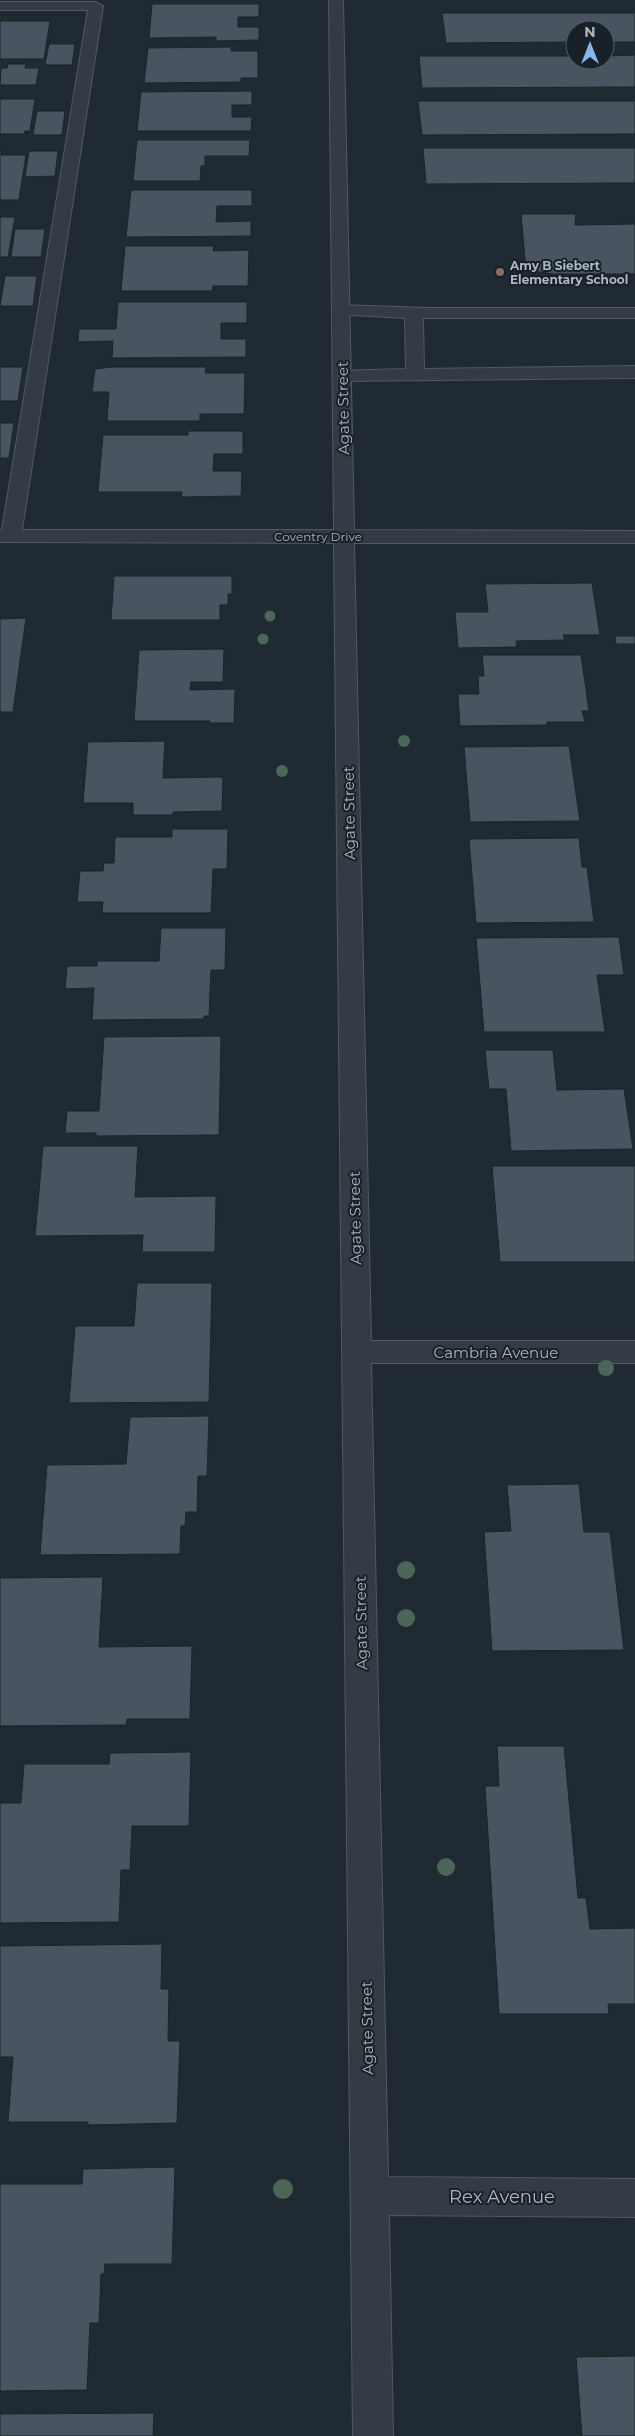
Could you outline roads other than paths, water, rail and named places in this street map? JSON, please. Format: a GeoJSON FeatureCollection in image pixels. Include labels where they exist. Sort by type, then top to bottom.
{"type":"FeatureCollection","features":[{"type":"Feature","properties":{"kind":"street","name":"Agate Street"},"geometry":{"type":"LineString","coordinates":[[336,0],[373,2436]]}},
{"type":"Feature","properties":{"kind":"street"},"geometry":{"type":"LineString","coordinates":[[0,6],[96,6],[6,536]]}},
{"type":"Feature","properties":{"kind":"street"},"geometry":{"type":"LineString","coordinates":[[341,310],[635,313]]}},
{"type":"Feature","properties":{"kind":"street"},"geometry":{"type":"LineString","coordinates":[[414,312],[415,374]]}},
{"type":"Feature","properties":{"kind":"street"},"geometry":{"type":"LineString","coordinates":[[342,375],[635,372]]}},
{"type":"Feature","properties":{"kind":"street","name":"Coventry Drive"},"geometry":{"type":"LineString","coordinates":[[6,536],[635,537]]}},
{"type":"Feature","properties":{"kind":"street","name":"Cambria Avenue"},"geometry":{"type":"LineString","coordinates":[[356,1352],[635,1352]]}},
{"type":"Feature","properties":{"kind":"street","name":"Rex Avenue"},"geometry":{"type":"LineString","coordinates":[[370,2196],[635,2198]]}},
{"type":"Feature","properties":{"kind":"place","name":"Amy B Siebert Elementary School"},"geometry":{"type":"Point","coordinates":[500,272]}}]}
